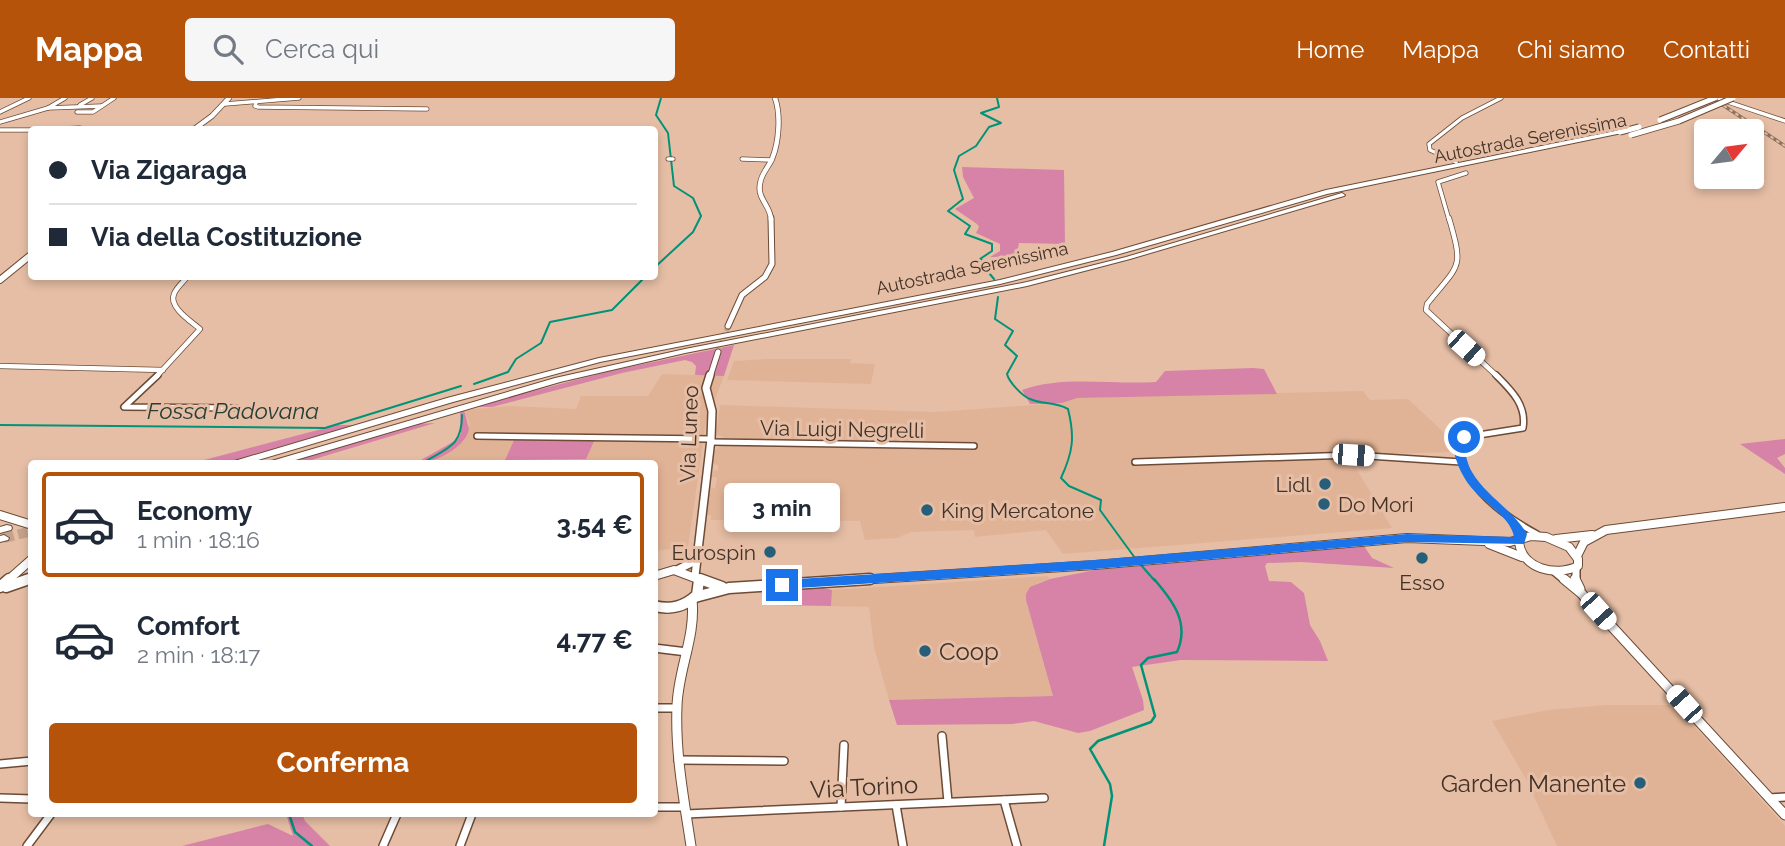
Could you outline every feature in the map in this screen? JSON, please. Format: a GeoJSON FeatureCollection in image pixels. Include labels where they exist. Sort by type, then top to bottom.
{"type":"FeatureCollection","features":[{"type":"Feature","properties":{"kind":"highway","name":"Autostrada Serenissima"},"geometry":{"type":"LineString","coordinates":[[284,460],[509,393],[601,370],[1016,287],[1128,258],[1336,196],[1632,135],[1679,121],[1733,98]]}},
{"type":"Feature","properties":{"kind":"highway","name":"Autostrada Serenissima"},"geometry":{"type":"LineString","coordinates":[[248,460],[450,400],[599,360],[1000,282],[1114,254],[1326,192],[1620,132],[1717,99]]}},
{"type":"Feature","properties":{"kind":"main road"},"geometry":{"type":"LineString","coordinates":[[198,126],[229,98]]}},
{"type":"Feature","properties":{"kind":"main road"},"geometry":{"type":"LineString","coordinates":[[0,280],[28,257]]}},
{"type":"Feature","properties":{"kind":"main road"},"geometry":{"type":"LineString","coordinates":[[658,606],[677,608],[694,599],[729,588],[1132,562],[1354,541],[1459,538],[1520,540],[1540,536],[1550,538],[1595,535],[1625,526],[1785,507]]}},
{"type":"Feature","properties":{"kind":"main road"},"geometry":{"type":"LineString","coordinates":[[0,515],[28,523]]}},
{"type":"Feature","properties":{"kind":"main road"},"geometry":{"type":"LineString","coordinates":[[1577,556],[1580,546],[1595,535]]}},
{"type":"Feature","properties":{"kind":"main road"},"geometry":{"type":"LineString","coordinates":[[1476,540],[1554,571],[1576,569],[1579,563],[1577,556],[1566,546],[1550,538]]}},
{"type":"Feature","properties":{"kind":"main road"},"geometry":{"type":"LineString","coordinates":[[1520,540],[1520,551],[1528,560]]}},
{"type":"Feature","properties":{"kind":"main road"},"geometry":{"type":"LineString","coordinates":[[0,588],[28,563]]}},
{"type":"Feature","properties":{"kind":"main road"},"geometry":{"type":"LineString","coordinates":[[658,575],[677,570],[729,588]]}},
{"type":"Feature","properties":{"kind":"main road"},"geometry":{"type":"LineString","coordinates":[[694,599],[699,590],[697,578]]}},
{"type":"Feature","properties":{"kind":"main road"},"geometry":{"type":"LineString","coordinates":[[0,588],[28,579]]}},
{"type":"Feature","properties":{"kind":"street"},"geometry":{"type":"LineString","coordinates":[[0,112],[29,98]]}},
{"type":"Feature","properties":{"kind":"street"},"geometry":{"type":"LineString","coordinates":[[1,121],[16,114],[36,114],[65,98]]}},
{"type":"Feature","properties":{"kind":"street"},"geometry":{"type":"LineString","coordinates":[[77,107],[92,98]]}},
{"type":"Feature","properties":{"kind":"street"},"geometry":{"type":"LineString","coordinates":[[77,112],[92,114],[114,98]]}},
{"type":"Feature","properties":{"kind":"street"},"geometry":{"type":"LineString","coordinates":[[256,105],[299,98]]}},
{"type":"Feature","properties":{"kind":"street"},"geometry":{"type":"LineString","coordinates":[[728,327],[742,295],[765,277],[772,264],[771,214],[759,193],[762,176],[772,160],[779,109],[775,98]]}},
{"type":"Feature","properties":{"kind":"street"},"geometry":{"type":"LineString","coordinates":[[1456,162],[1430,149],[1429,144],[1468,115],[1501,98]]}},
{"type":"Feature","properties":{"kind":"street"},"geometry":{"type":"LineString","coordinates":[[1717,99],[1785,121]]}},
{"type":"Feature","properties":{"kind":"street"},"geometry":{"type":"LineString","coordinates":[[225,104],[427,109]]}},
{"type":"Feature","properties":{"kind":"street"},"geometry":{"type":"LineString","coordinates":[[48,108],[102,106]]}},
{"type":"Feature","properties":{"kind":"street"},"geometry":{"type":"LineString","coordinates":[[0,130],[28,130]]}},
{"type":"Feature","properties":{"kind":"street"},"geometry":{"type":"LineString","coordinates":[[742,159],[772,160]]}},
{"type":"Feature","properties":{"kind":"street"},"geometry":{"type":"LineString","coordinates":[[1466,173],[1438,183],[1460,255],[1456,268],[1427,304],[1426,310],[1502,380],[1522,405],[1525,426],[1516,431],[1462,439],[1458,445],[1461,462],[1475,485],[1508,516],[1517,527],[1520,540]]}},
{"type":"Feature","properties":{"kind":"street"},"geometry":{"type":"LineString","coordinates":[[185,280],[173,295],[173,300],[181,313],[200,329],[163,370],[126,401],[124,407],[238,408]]}},
{"type":"Feature","properties":{"kind":"street","name":"Via Luneo"},"geometry":{"type":"LineString","coordinates":[[697,578],[695,561],[712,411],[706,388],[718,352]]}},
{"type":"Feature","properties":{"kind":"street"},"geometry":{"type":"LineString","coordinates":[[0,366],[163,370]]}},
{"type":"Feature","properties":{"kind":"street","name":"Via Luigi Negrelli"},"geometry":{"type":"LineString","coordinates":[[477,436],[974,446]]}},
{"type":"Feature","properties":{"kind":"street"},"geometry":{"type":"LineString","coordinates":[[1135,462],[1353,455],[1461,462]]}},
{"type":"Feature","properties":{"kind":"street"},"geometry":{"type":"LineString","coordinates":[[1508,516],[1540,536]]}},
{"type":"Feature","properties":{"kind":"street"},"geometry":{"type":"LineString","coordinates":[[677,570],[695,561]]}},
{"type":"Feature","properties":{"kind":"street"},"geometry":{"type":"LineString","coordinates":[[1576,569],[1575,579],[1581,593]]}},
{"type":"Feature","properties":{"kind":"street"},"geometry":{"type":"LineString","coordinates":[[1554,571],[1581,593],[1785,815]]}},
{"type":"Feature","properties":{"kind":"street"},"geometry":{"type":"LineString","coordinates":[[691,846],[678,760],[677,708],[694,599]]}},
{"type":"Feature","properties":{"kind":"street"},"geometry":{"type":"LineString","coordinates":[[677,608],[687,612],[692,624]]}},
{"type":"Feature","properties":{"kind":"street"},"geometry":{"type":"LineString","coordinates":[[658,648],[687,652]]}},
{"type":"Feature","properties":{"kind":"street"},"geometry":{"type":"LineString","coordinates":[[658,708],[677,708]]}},
{"type":"Feature","properties":{"kind":"street"},"geometry":{"type":"LineString","coordinates":[[942,736],[948,802]]}},
{"type":"Feature","properties":{"kind":"street"},"geometry":{"type":"LineString","coordinates":[[841,807],[844,745]]}},
{"type":"Feature","properties":{"kind":"street"},"geometry":{"type":"LineString","coordinates":[[678,760],[784,761]]}},
{"type":"Feature","properties":{"kind":"street"},"geometry":{"type":"LineString","coordinates":[[0,764],[28,761]]}},
{"type":"Feature","properties":{"kind":"street"},"geometry":{"type":"LineString","coordinates":[[1770,798],[1785,797]]}},
{"type":"Feature","properties":{"kind":"street"},"geometry":{"type":"LineString","coordinates":[[0,798],[28,799]]}},
{"type":"Feature","properties":{"kind":"street","name":"Via Torino"},"geometry":{"type":"LineString","coordinates":[[658,807],[685,810],[841,807],[1044,798]]}},
{"type":"Feature","properties":{"kind":"street"},"geometry":{"type":"LineString","coordinates":[[1003,800],[1017,846]]}},
{"type":"Feature","properties":{"kind":"street"},"geometry":{"type":"LineString","coordinates":[[896,805],[904,846]]}},
{"type":"Feature","properties":{"kind":"street"},"geometry":{"type":"LineString","coordinates":[[27,846],[49,817]]}},
{"type":"Feature","properties":{"kind":"street"},"geometry":{"type":"LineString","coordinates":[[383,846],[396,817]]}},
{"type":"Feature","properties":{"kind":"street"},"geometry":{"type":"LineString","coordinates":[[460,846],[471,817]]}},
{"type":"Feature","properties":{"kind":"shaded area"},"geometry":{"type":"Polygon","coordinates":[[[962,167],[1064,170],[1065,244],[1019,243],[1016,259],[990,257],[1000,251],[1000,244],[976,233],[979,227],[977,224],[955,209],[974,198],[963,177],[962,167]]]}},
{"type":"Feature","properties":{"kind":"shaded area"},"geometry":{"type":"Polygon","coordinates":[[[734,345],[724,376],[695,375],[696,366],[685,360],[622,373],[492,407],[473,407],[610,371],[734,345]]]}},
{"type":"Feature","properties":{"kind":"shaded area"},"geometry":{"type":"Polygon","coordinates":[[[851,359],[850,363],[875,364],[871,384],[727,380],[734,361],[851,359]]]}},
{"type":"Feature","properties":{"kind":"shaded area"},"geometry":{"type":"Polygon","coordinates":[[[1264,369],[1277,394],[1077,398],[1062,403],[1030,404],[1022,390],[1054,383],[1156,382],[1165,371],[1264,369]]]}},
{"type":"Feature","properties":{"kind":"shaded area"},"geometry":{"type":"Polygon","coordinates":[[[662,374],[724,376],[706,422],[688,547],[658,551],[658,460],[431,460],[463,442],[470,424],[464,410],[509,406],[576,409],[581,396],[648,396],[662,374]]]}},
{"type":"Feature","properties":{"kind":"shaded area"},"geometry":{"type":"Polygon","coordinates":[[[1363,391],[1370,400],[1408,399],[1452,440],[1453,452],[1348,455],[1392,528],[1063,554],[1046,530],[975,537],[974,530],[911,532],[897,538],[865,540],[860,521],[711,520],[711,515],[705,515],[708,489],[715,488],[717,478],[710,476],[711,472],[718,470],[718,465],[712,464],[714,451],[722,445],[724,437],[716,435],[720,405],[935,412],[1061,403],[1077,398],[1363,391]]]}},
{"type":"Feature","properties":{"kind":"shaded area"},"geometry":{"type":"Polygon","coordinates":[[[464,410],[469,429],[467,436],[447,454],[432,460],[421,460],[458,439],[461,433],[460,411],[464,410]]]}},
{"type":"Feature","properties":{"kind":"shaded area"},"geometry":{"type":"Polygon","coordinates":[[[435,423],[311,460],[297,460],[417,424],[435,423]]]}},
{"type":"Feature","properties":{"kind":"shaded area"},"geometry":{"type":"Polygon","coordinates":[[[337,425],[355,425],[235,460],[204,460],[337,425]]]}},
{"type":"Feature","properties":{"kind":"shaded area"},"geometry":{"type":"Polygon","coordinates":[[[515,438],[595,439],[586,459],[505,460],[515,438]]]}},
{"type":"Feature","properties":{"kind":"shaded area"},"geometry":{"type":"Polygon","coordinates":[[[1785,439],[1785,454],[1777,458],[1785,468],[1785,474],[1740,444],[1785,439]]]}},
{"type":"Feature","properties":{"kind":"shaded area"},"geometry":{"type":"Polygon","coordinates":[[[1364,546],[1372,558],[1394,568],[1301,562],[1267,563],[1265,566],[1269,581],[1291,582],[1304,593],[1310,625],[1328,661],[1181,660],[1132,667],[1144,710],[1078,733],[1034,721],[1012,724],[897,725],[889,700],[1053,696],[1026,600],[1030,587],[1050,579],[1095,570],[1364,546]]]}},
{"type":"Feature","properties":{"kind":"shaded area"},"geometry":{"type":"Polygon","coordinates":[[[1047,576],[1050,579],[1038,583],[1026,594],[1026,600],[1054,696],[889,700],[874,647],[869,607],[831,606],[832,590],[1047,576]]]}},
{"type":"Feature","properties":{"kind":"shaded area"},"geometry":{"type":"Polygon","coordinates":[[[818,587],[832,590],[831,606],[769,605],[771,589],[818,587]]]}},
{"type":"Feature","properties":{"kind":"shaded area"},"geometry":{"type":"Polygon","coordinates":[[[1606,705],[1675,705],[1785,826],[1785,846],[1557,846],[1526,779],[1492,721],[1548,710],[1606,705]]]}},
{"type":"Feature","properties":{"kind":"shaded area"},"geometry":{"type":"Polygon","coordinates":[[[287,817],[303,817],[330,846],[182,846],[268,824],[293,836],[287,817]]]}},
{"type":"Feature","properties":{"kind":"waterway"},"geometry":{"type":"LineString","coordinates":[[658,264],[693,232],[701,216],[693,198],[674,186],[668,133],[656,115],[661,98]]}},
{"type":"Feature","properties":{"kind":"waterway"},"geometry":{"type":"LineString","coordinates":[[994,279],[989,273],[993,267],[980,259],[992,251],[992,244],[965,234],[970,226],[948,211],[963,199],[954,170],[959,156],[976,146],[989,127],[1001,123],[981,113],[999,107],[997,98]]}},
{"type":"Feature","properties":{"kind":"waterway"},"geometry":{"type":"LineString","coordinates":[[474,384],[508,372],[516,359],[541,343],[550,322],[612,310],[642,280]]}},
{"type":"Feature","properties":{"kind":"waterway"},"geometry":{"type":"LineString","coordinates":[[998,297],[995,319],[1013,331],[1005,345],[1017,356],[1007,374],[1010,381],[1030,399],[1068,409],[1072,444],[1061,478],[1069,486],[1101,500],[1100,510],[1135,558]]}},
{"type":"Feature","properties":{"kind":"waterway","name":"Fossa Padovana"},"geometry":{"type":"LineString","coordinates":[[0,425],[325,428],[461,386]]}},
{"type":"Feature","properties":{"kind":"waterway"},"geometry":{"type":"LineString","coordinates":[[428,460],[456,441],[462,415]]}},
{"type":"Feature","properties":{"kind":"waterway"},"geometry":{"type":"LineString","coordinates":[[1141,565],[1155,581]]}},
{"type":"Feature","properties":{"kind":"waterway"},"geometry":{"type":"LineString","coordinates":[[1104,846],[1112,796],[1110,784],[1090,749],[1098,741],[1151,722],[1155,716],[1141,665],[1148,658],[1177,652],[1181,641],[1178,613],[1154,579]]}},
{"type":"Feature","properties":{"kind":"waterway"},"geometry":{"type":"LineString","coordinates":[[290,817],[295,832],[312,846]]}},
{"type":"Feature","properties":{"kind":"tunnel"},"geometry":{"type":"LineString","coordinates":[[718,352],[728,326]]}},
{"type":"Feature","properties":{"kind":"tunnel"},"geometry":{"type":"LineString","coordinates":[[4,538],[28,532]]}},
{"type":"Feature","properties":{"kind":"railway"},"geometry":{"type":"LineString","coordinates":[[1712,98],[1785,146]]}},
{"type":"Feature","properties":{"kind":"place","name":"Lidl"},"geometry":{"type":"Point","coordinates":[1325,484]}},
{"type":"Feature","properties":{"kind":"place","name":"Do Mori"},"geometry":{"type":"Point","coordinates":[1324,504]}},
{"type":"Feature","properties":{"kind":"place","name":"King Mercatone"},"geometry":{"type":"Point","coordinates":[927,510]}},
{"type":"Feature","properties":{"kind":"place","name":"Eurospin"},"geometry":{"type":"Point","coordinates":[770,552]}},
{"type":"Feature","properties":{"kind":"place","name":"Esso"},"geometry":{"type":"Point","coordinates":[1422,558]}},
{"type":"Feature","properties":{"kind":"place","name":"Coop"},"geometry":{"type":"Point","coordinates":[925,651]}},
{"type":"Feature","properties":{"kind":"place","name":"Garden Manente"},"geometry":{"type":"Point","coordinates":[1640,783]}},
{"type":"Feature","properties":{"kind":"route"},"geometry":{"type":"LineString","coordinates":[[782,585],[1095,565],[1354,541],[1444,537],[1519,541],[1520,534],[1514,523],[1475,485],[1464,469],[1458,445],[1459,440],[1464,437]]}}]}
